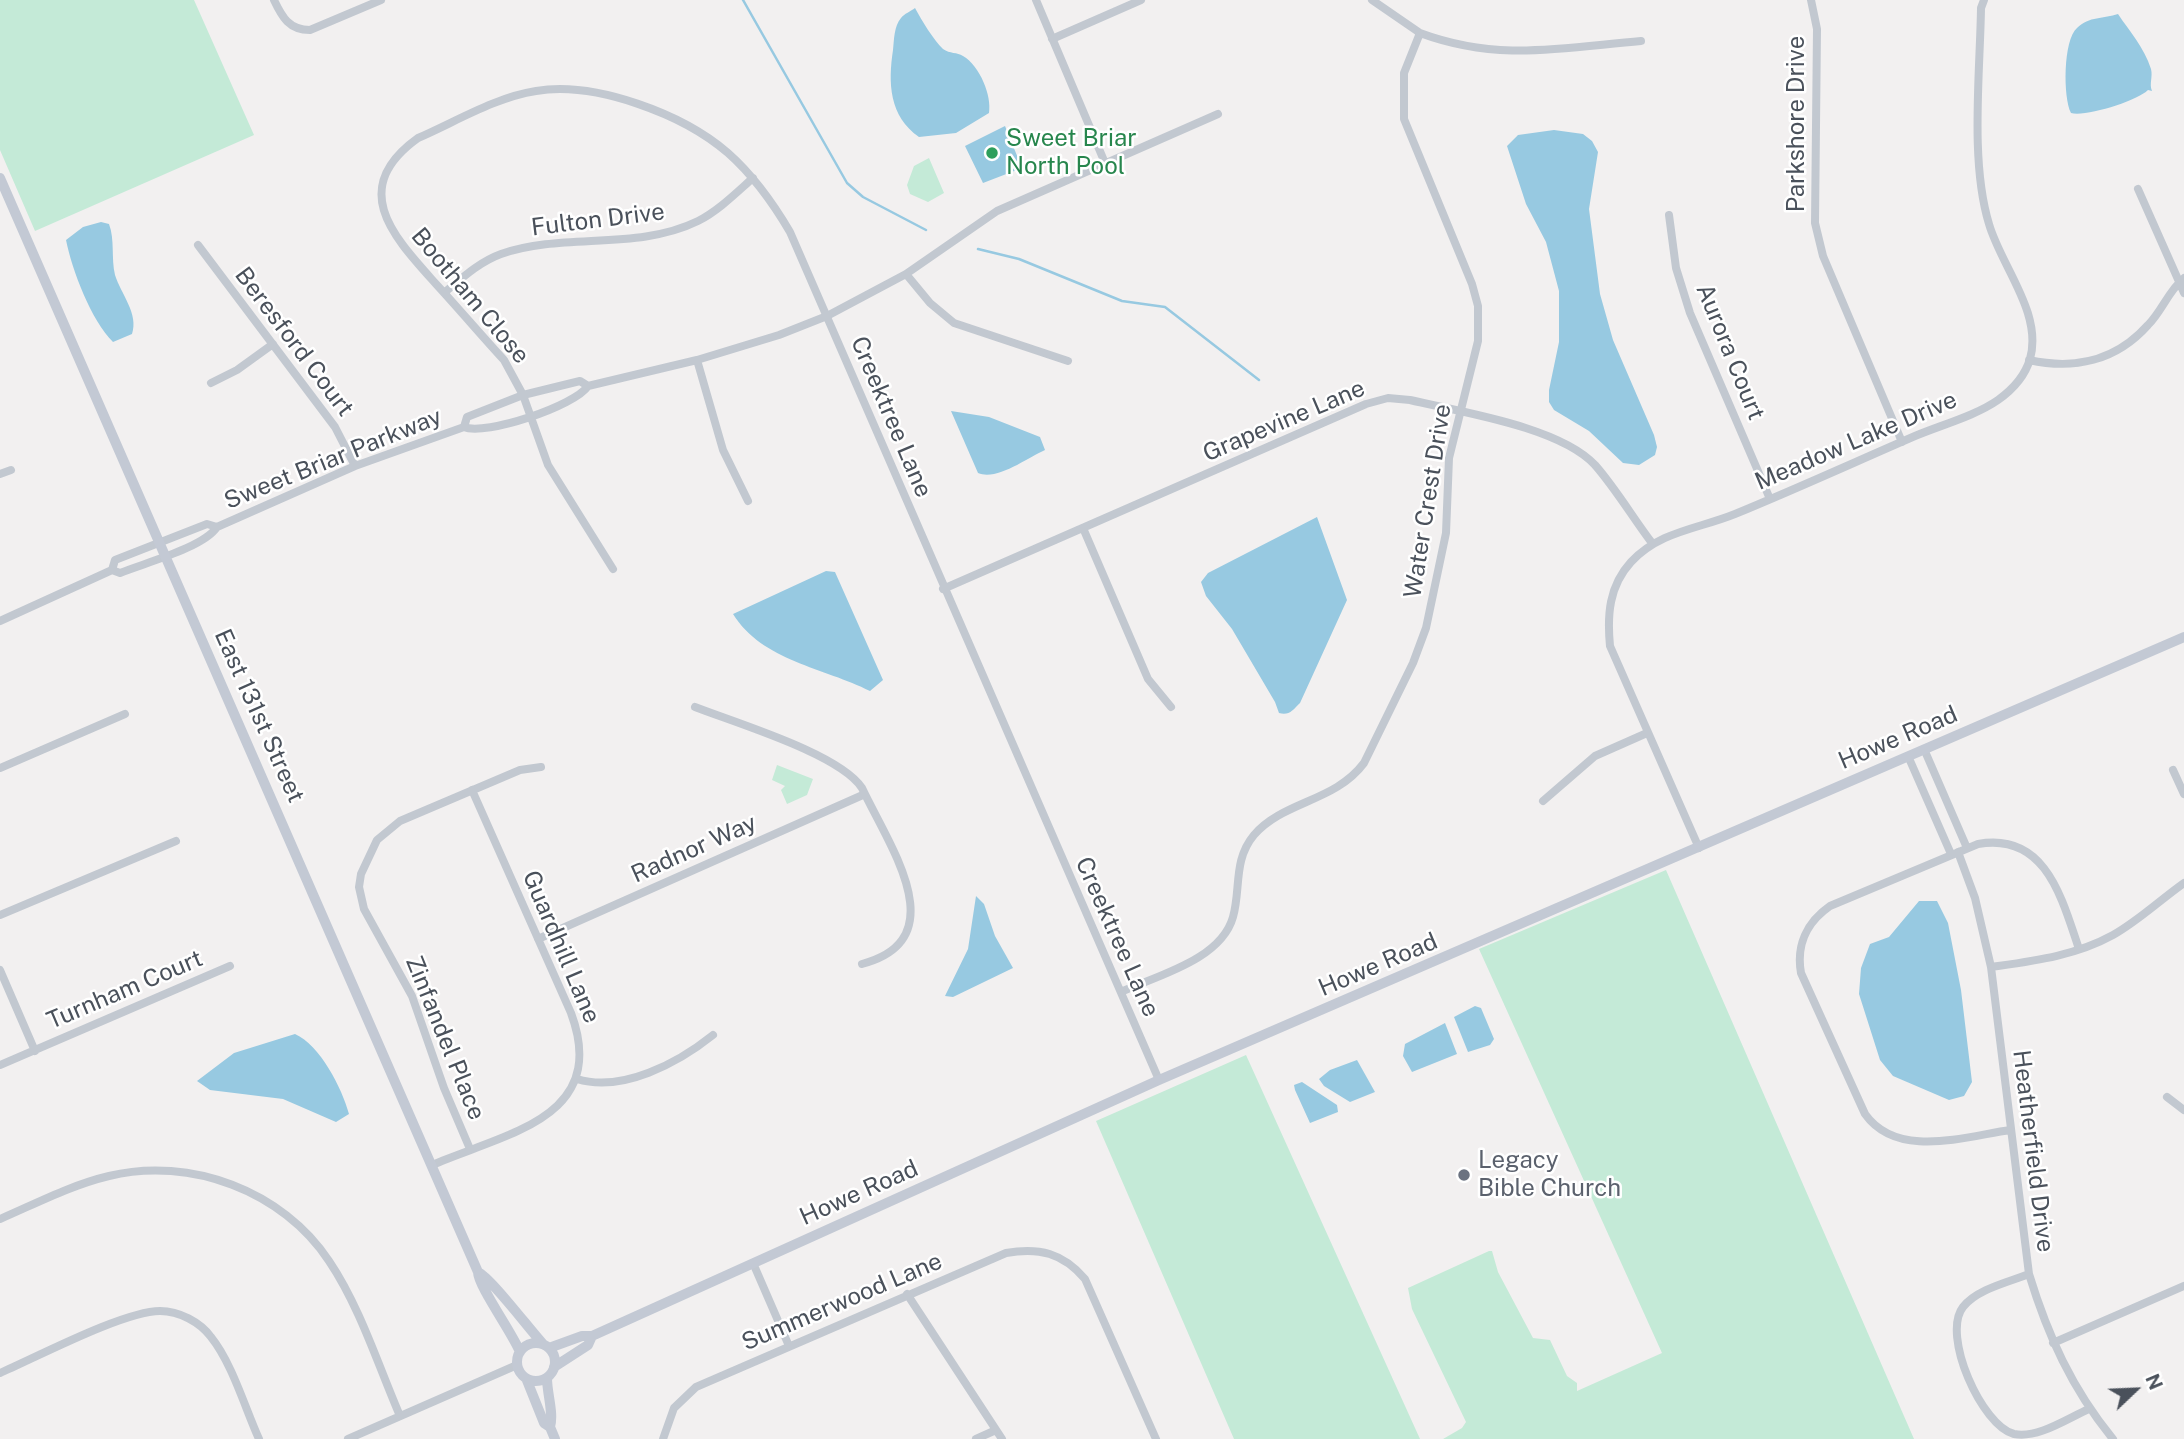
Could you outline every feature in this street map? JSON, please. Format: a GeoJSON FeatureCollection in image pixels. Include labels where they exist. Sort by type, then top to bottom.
{"type":"FeatureCollection","features":[{"type":"Feature","properties":{"kind":"street"},"geometry":{"type":"LineString","coordinates":[[274,0],[284,20],[298,30],[310,30],[381,0]]}},
{"type":"Feature","properties":{"kind":"street"},"geometry":{"type":"LineString","coordinates":[[1035,0],[1105,163]]}},
{"type":"Feature","properties":{"kind":"street"},"geometry":{"type":"LineString","coordinates":[[1052,38],[1140,0]]}},
{"type":"Feature","properties":{"kind":"street"},"geometry":{"type":"LineString","coordinates":[[1372,0],[1420,33],[1458,46],[1510,53],[1641,41]]}},
{"type":"Feature","properties":{"kind":"street","name":"Parkshore Drive"},"geometry":{"type":"LineString","coordinates":[[1811,0],[1817,29],[1815,223],[1823,256],[1902,442]]}},
{"type":"Feature","properties":{"kind":"street"},"geometry":{"type":"LineString","coordinates":[[1984,0],[1981,8],[1980,180],[1989,225],[2029,318],[2032,341],[2029,360],[2059,366],[2096,359],[2123,347],[2148,325],[2182,279]]}},
{"type":"Feature","properties":{"kind":"street","name":"Water Crest Drive"},"geometry":{"type":"LineString","coordinates":[[1121,992],[1200,956],[1222,938],[1233,918],[1239,862],[1254,835],[1279,816],[1335,791],[1364,763],[1413,663],[1426,628],[1446,533],[1449,458],[1478,341],[1478,306],[1472,284],[1404,119],[1402,86],[1406,64],[1420,33]]}},
{"type":"Feature","properties":{"kind":"street","name":"Creektree Lane"},"geometry":{"type":"LineString","coordinates":[[382,194],[389,167],[403,149],[418,138],[515,96],[565,88],[592,90],[625,100],[694,130],[727,153],[753,178],[770,198],[790,232],[943,589],[1160,1080]]}},
{"type":"Feature","properties":{"kind":"street","name":"Sweet Briar Parkway"},"geometry":{"type":"LineString","coordinates":[[0,621],[112,570],[120,573],[211,536],[217,527],[355,466],[464,427],[473,431],[531,416],[582,395],[588,386],[697,360],[779,335],[827,316],[906,274],[997,211],[1218,114]]}},
{"type":"Feature","properties":{"kind":"street","name":"East 131st Street"},"geometry":{"type":"LineString","coordinates":[[0,178],[432,1165],[478,1272],[478,1282],[505,1320],[520,1352]]}},
{"type":"Feature","properties":{"kind":"street","name":"Fulton Drive"},"geometry":{"type":"LineString","coordinates":[[443,293],[484,261],[517,249],[646,236],[680,228],[713,212],[753,178]]}},
{"type":"Feature","properties":{"kind":"street"},"geometry":{"type":"LineString","coordinates":[[2138,189],[2182,279],[2184,293]]}},
{"type":"Feature","properties":{"kind":"street","name":"Bootham Close"},"geometry":{"type":"LineString","coordinates":[[382,194],[388,228],[504,360],[523,395],[548,465],[612,569]]}},
{"type":"Feature","properties":{"kind":"street","name":"Aurora Court"},"geometry":{"type":"LineString","coordinates":[[1669,215],[1676,268],[1690,313],[1770,499]]}},
{"type":"Feature","properties":{"kind":"street","name":"Beresford Court"},"geometry":{"type":"LineString","coordinates":[[198,245],[335,427],[355,466]]}},
{"type":"Feature","properties":{"kind":"street"},"geometry":{"type":"LineString","coordinates":[[906,274],[930,303],[954,323],[1068,361]]}},
{"type":"Feature","properties":{"kind":"street"},"geometry":{"type":"LineString","coordinates":[[211,383],[237,370],[273,344]]}},
{"type":"Feature","properties":{"kind":"street"},"geometry":{"type":"LineString","coordinates":[[697,360],[723,450],[748,500]]}},
{"type":"Feature","properties":{"kind":"street","name":"Meadow Lake Drive"},"geometry":{"type":"LineString","coordinates":[[1699,848],[1610,646],[1607,612],[1618,582],[1630,563],[1652,543],[1680,529],[1732,515],[1995,402],[2014,387],[2029,360]]}},
{"type":"Feature","properties":{"kind":"street","name":"Sweet Briar Parkway"},"geometry":{"type":"LineString","coordinates":[[464,427],[467,417],[523,395],[580,381],[588,386]]}},
{"type":"Feature","properties":{"kind":"street","name":"Grapevine Lane"},"geometry":{"type":"LineString","coordinates":[[943,589],[1366,404],[1388,398],[1459,412],[1541,433],[1571,447],[1594,464],[1652,543]]}},
{"type":"Feature","properties":{"kind":"street"},"geometry":{"type":"LineString","coordinates":[[0,474],[11,470]]}},
{"type":"Feature","properties":{"kind":"street","name":"Sweet Briar Parkway"},"geometry":{"type":"LineString","coordinates":[[112,570],[115,560],[206,524],[217,527]]}},
{"type":"Feature","properties":{"kind":"street"},"geometry":{"type":"LineString","coordinates":[[1083,528],[1147,679],[1171,707]]}},
{"type":"Feature","properties":{"kind":"street","name":"Howe Road"},"geometry":{"type":"LineString","coordinates":[[546,1346],[582,1336],[592,1336],[1160,1080],[2184,637]]}},
{"type":"Feature","properties":{"kind":"street"},"geometry":{"type":"LineString","coordinates":[[695,707],[831,761],[852,774],[865,794],[909,890],[912,912],[907,934],[895,951],[862,964]]}},
{"type":"Feature","properties":{"kind":"street"},"geometry":{"type":"LineString","coordinates":[[0,768],[125,713]]}},
{"type":"Feature","properties":{"kind":"street"},"geometry":{"type":"LineString","coordinates":[[1543,801],[1595,756],[1647,733]]}},
{"type":"Feature","properties":{"kind":"street","name":"Heatherfield Drive"},"geometry":{"type":"LineString","coordinates":[[1924,749],[1975,898],[1991,967],[2029,1274],[2053,1343],[2089,1409],[2113,1439]]}},
{"type":"Feature","properties":{"kind":"street","name":"Heatherfield Drive"},"geometry":{"type":"LineString","coordinates":[[1908,756],[1958,851]]}},
{"type":"Feature","properties":{"kind":"street","name":"Zinfandel Place"},"geometry":{"type":"LineString","coordinates":[[470,1149],[443,1088],[412,996],[364,909],[359,887],[369,851],[383,834],[401,821],[520,770],[541,767]]}},
{"type":"Feature","properties":{"kind":"street"},"geometry":{"type":"LineString","coordinates":[[2173,770],[2184,794]]}},
{"type":"Feature","properties":{"kind":"street","name":"Guardhill Lane"},"geometry":{"type":"LineString","coordinates":[[472,790],[578,1033],[581,1059],[577,1079]]}},
{"type":"Feature","properties":{"kind":"street","name":"Radnor Way"},"geometry":{"type":"LineString","coordinates":[[538,939],[865,794]]}},
{"type":"Feature","properties":{"kind":"street"},"geometry":{"type":"LineString","coordinates":[[0,915],[176,841]]}},
{"type":"Feature","properties":{"kind":"street"},"geometry":{"type":"LineString","coordinates":[[2010,1129],[1923,1142],[1899,1140],[1879,1131],[1861,1107],[1801,973],[1799,956],[1803,938],[1820,913],[1958,851],[1989,842],[2002,842],[2032,855],[2054,881],[2079,949]]}},
{"type":"Feature","properties":{"kind":"street"},"geometry":{"type":"LineString","coordinates":[[1991,967],[2053,957],[2079,949],[2121,930],[2184,883]]}},
{"type":"Feature","properties":{"kind":"street","name":"Turnham Court"},"geometry":{"type":"LineString","coordinates":[[0,1065],[230,966]]}},
{"type":"Feature","properties":{"kind":"street"},"geometry":{"type":"LineString","coordinates":[[0,970],[35,1051]]}},
{"type":"Feature","properties":{"kind":"street"},"geometry":{"type":"LineString","coordinates":[[432,1165],[552,1112],[567,1097],[577,1079],[604,1084],[623,1081],[687,1054],[713,1035]]}},
{"type":"Feature","properties":{"kind":"street"},"geometry":{"type":"LineString","coordinates":[[2167,1097],[2184,1110]]}},
{"type":"Feature","properties":{"kind":"street"},"geometry":{"type":"LineString","coordinates":[[0,1219],[76,1186],[134,1172],[157,1170],[224,1181],[262,1199],[301,1227],[329,1260],[343,1284],[400,1416]]}},
{"type":"Feature","properties":{"kind":"street","name":"Summerwood Lane"},"geometry":{"type":"LineString","coordinates":[[663,1439],[674,1408],[696,1387],[1006,1253],[1038,1250],[1065,1259],[1092,1291],[1156,1439]]}},
{"type":"Feature","properties":{"kind":"street"},"geometry":{"type":"LineString","coordinates":[[752,1263],[789,1346]]}},
{"type":"Feature","properties":{"kind":"street","name":"East 131st Street"},"geometry":{"type":"LineString","coordinates":[[478,1272],[487,1276],[546,1346]]}},
{"type":"Feature","properties":{"kind":"street"},"geometry":{"type":"LineString","coordinates":[[2029,1274],[1978,1296],[1963,1307],[1955,1331],[1961,1355],[1987,1413],[1994,1423],[2006,1431],[2026,1435],[2089,1409]]}},
{"type":"Feature","properties":{"kind":"street"},"geometry":{"type":"LineString","coordinates":[[2053,1343],[2184,1286]]}},
{"type":"Feature","properties":{"kind":"street"},"geometry":{"type":"LineString","coordinates":[[907,1294],[1002,1439]]}},
{"type":"Feature","properties":{"kind":"street"},"geometry":{"type":"LineString","coordinates":[[0,1373],[124,1320],[150,1312],[171,1312],[203,1328],[217,1345],[259,1439]]}},
{"type":"Feature","properties":{"kind":"street","name":"Howe Road"},"geometry":{"type":"LineString","coordinates":[[554,1367],[588,1345],[592,1336]]}},
{"type":"Feature","properties":{"kind":"street"},"geometry":{"type":"LineString","coordinates":[[550,1427],[552,1419],[547,1378],[554,1367],[555,1359],[546,1346],[530,1344],[520,1352],[517,1365],[526,1378],[544,1423],[550,1427],[555,1439]]}},
{"type":"Feature","properties":{"kind":"street"},"geometry":{"type":"LineString","coordinates":[[348,1439],[517,1365]]}},
{"type":"Feature","properties":{"kind":"street"},"geometry":{"type":"LineString","coordinates":[[526,1378],[536,1381],[547,1378]]}},
{"type":"Feature","properties":{"kind":"street"},"geometry":{"type":"LineString","coordinates":[[976,1439],[996,1430]]}},
{"type":"Feature","properties":{"kind":"green space"},"geometry":{"type":"Polygon","coordinates":[[[0,0],[194,0],[254,135],[35,231],[0,150],[0,0]]]}},
{"type":"Feature","properties":{"kind":"green space"},"geometry":{"type":"Polygon","coordinates":[[[929,158],[944,193],[928,202],[910,194],[907,185],[914,166],[929,158]]]}},
{"type":"Feature","properties":{"kind":"green space"},"geometry":{"type":"Polygon","coordinates":[[[777,765],[813,779],[807,795],[787,804],[781,790],[785,786],[772,780],[777,765]]]}},
{"type":"Feature","properties":{"kind":"green space"},"geometry":{"type":"Polygon","coordinates":[[[1666,870],[1914,1439],[1443,1439],[1462,1428],[1466,1422],[1412,1309],[1408,1288],[1489,1251],[1492,1251],[1498,1272],[1533,1338],[1550,1340],[1567,1376],[1577,1383],[1577,1391],[1662,1353],[1479,949],[1666,870]]]}},
{"type":"Feature","properties":{"kind":"green space"},"geometry":{"type":"Polygon","coordinates":[[[1246,1055],[1420,1439],[1234,1439],[1096,1121],[1246,1055]]]}},
{"type":"Feature","properties":{"kind":"water"},"geometry":{"type":"Polygon","coordinates":[[[915,8],[943,49],[963,56],[975,67],[987,90],[989,113],[956,133],[919,137],[909,129],[896,109],[891,86],[895,33],[901,18],[915,8]]]}},
{"type":"Feature","properties":{"kind":"water"},"geometry":{"type":"Polygon","coordinates":[[[2118,14],[2148,61],[2152,91],[2148,90],[2133,99],[2099,110],[2071,113],[2068,106],[2066,69],[2072,34],[2086,21],[2118,14]]]}},
{"type":"Feature","properties":{"kind":"water","name":"Sweet Briar North Pool"},"geometry":{"type":"Polygon","coordinates":[[[1005,126],[1022,168],[983,183],[965,146],[1005,126]]]}},
{"type":"Feature","properties":{"kind":"water"},"geometry":{"type":"Polygon","coordinates":[[[1554,130],[1583,134],[1592,141],[1598,152],[1589,209],[1600,294],[1613,340],[1657,447],[1655,455],[1639,465],[1623,463],[1589,431],[1554,410],[1549,402],[1559,342],[1559,291],[1546,242],[1526,204],[1507,146],[1518,135],[1554,130]]]}},
{"type":"Feature","properties":{"kind":"water"},"geometry":{"type":"Polygon","coordinates":[[[101,222],[109,224],[115,275],[128,304],[134,327],[132,334],[113,342],[97,321],[84,294],[66,240],[83,227],[101,222]]]}},
{"type":"Feature","properties":{"kind":"water"},"geometry":{"type":"Polygon","coordinates":[[[951,411],[989,417],[1040,437],[1045,450],[1003,471],[986,475],[978,473],[951,411]]]}},
{"type":"Feature","properties":{"kind":"water"},"geometry":{"type":"Polygon","coordinates":[[[1317,517],[1347,600],[1300,703],[1291,712],[1282,714],[1232,629],[1206,596],[1201,582],[1208,573],[1317,517]]]}},
{"type":"Feature","properties":{"kind":"water"},"geometry":{"type":"Polygon","coordinates":[[[826,571],[835,572],[883,680],[870,691],[777,653],[745,630],[733,614],[826,571]]]}},
{"type":"Feature","properties":{"kind":"water"},"geometry":{"type":"Polygon","coordinates":[[[976,896],[984,904],[995,936],[1013,968],[953,997],[945,996],[968,949],[976,896]]]}},
{"type":"Feature","properties":{"kind":"water"},"geometry":{"type":"Polygon","coordinates":[[[1919,901],[1937,901],[1948,923],[1961,990],[1972,1082],[1964,1096],[1949,1100],[1893,1076],[1880,1060],[1859,994],[1861,968],[1870,944],[1889,937],[1919,901]]]}},
{"type":"Feature","properties":{"kind":"water"},"geometry":{"type":"Polygon","coordinates":[[[1475,1006],[1481,1008],[1494,1039],[1490,1045],[1468,1052],[1454,1017],[1475,1006]]]}},
{"type":"Feature","properties":{"kind":"water"},"geometry":{"type":"Polygon","coordinates":[[[1445,1023],[1457,1054],[1412,1072],[1403,1056],[1405,1044],[1445,1023]]]}},
{"type":"Feature","properties":{"kind":"water"},"geometry":{"type":"Polygon","coordinates":[[[295,1034],[313,1047],[321,1057],[341,1092],[349,1114],[336,1122],[283,1099],[210,1090],[197,1081],[234,1053],[295,1034]]]}},
{"type":"Feature","properties":{"kind":"water"},"geometry":{"type":"Polygon","coordinates":[[[1357,1060],[1375,1092],[1350,1102],[1324,1086],[1319,1079],[1330,1070],[1357,1060]]]}},
{"type":"Feature","properties":{"kind":"water"},"geometry":{"type":"Polygon","coordinates":[[[1302,1082],[1337,1105],[1338,1112],[1310,1123],[1294,1085],[1302,1082]]]}},
{"type":"Feature","properties":{"kind":"waterway"},"geometry":{"type":"LineString","coordinates":[[743,0],[847,183],[863,197],[926,230]]}},
{"type":"Feature","properties":{"kind":"waterway"},"geometry":{"type":"LineString","coordinates":[[978,249],[1019,259],[1122,301],[1165,307],[1259,380]]}},
{"type":"Feature","properties":{"kind":"place","name":"Sweet Briar North Pool"},"geometry":{"type":"Point","coordinates":[992,153]}},
{"type":"Feature","properties":{"kind":"place","name":"Legacy Bible Church"},"geometry":{"type":"Point","coordinates":[1464,1175]}}]}
